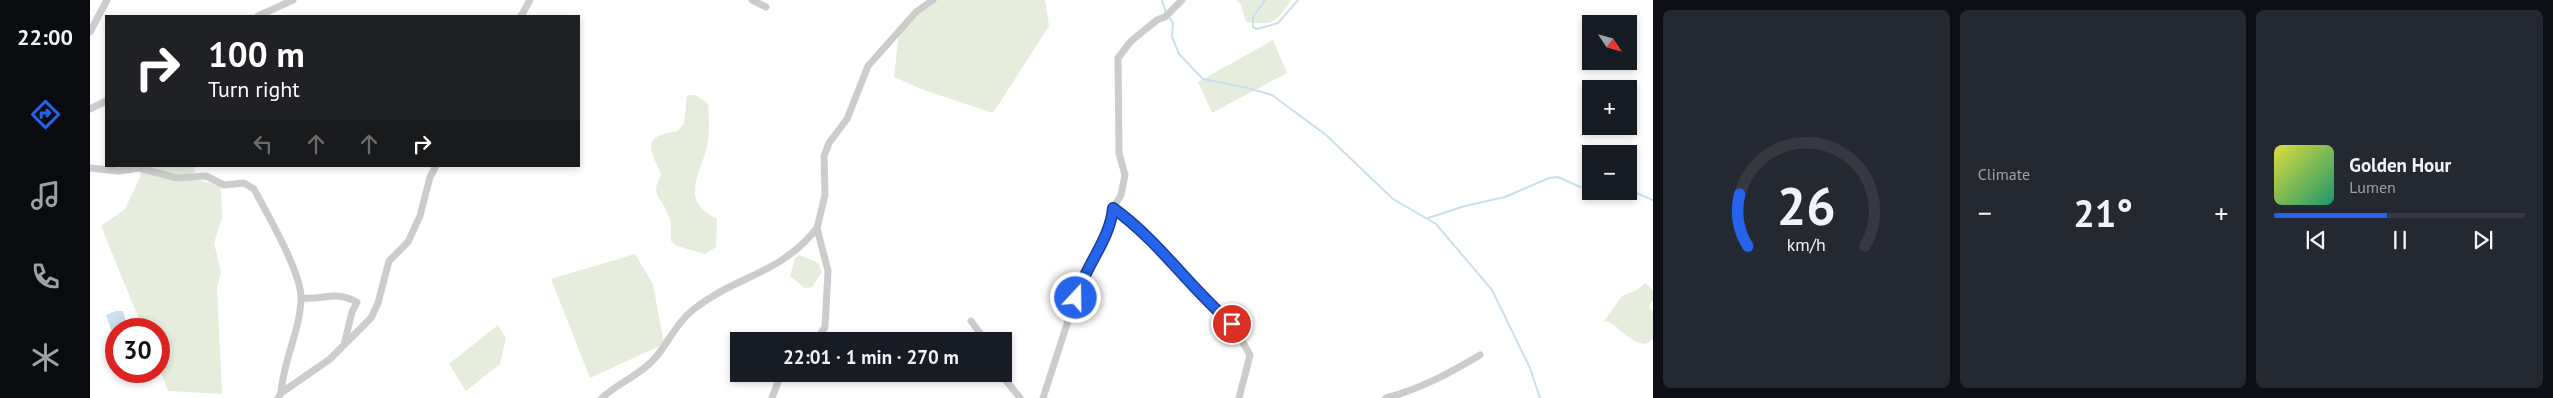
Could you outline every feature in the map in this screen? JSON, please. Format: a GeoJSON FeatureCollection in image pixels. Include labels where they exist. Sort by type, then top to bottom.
{"type":"FeatureCollection","features":[{"type":"Feature","properties":{"kind":"street"},"geometry":{"type":"LineString","coordinates":[[90,32],[107,0]]}},
{"type":"Feature","properties":{"kind":"street"},"geometry":{"type":"LineString","coordinates":[[260,15],[292,0]]}},
{"type":"Feature","properties":{"kind":"street"},"geometry":{"type":"LineString","coordinates":[[522,15],[530,0]]}},
{"type":"Feature","properties":{"kind":"street"},"geometry":{"type":"LineString","coordinates":[[752,0],[766,7]]}},
{"type":"Feature","properties":{"kind":"street"},"geometry":{"type":"LineString","coordinates":[[822,332],[825,327],[828,271],[817,228],[825,195],[824,156],[829,143],[847,119],[864,73],[916,12],[933,0]]}},
{"type":"Feature","properties":{"kind":"street"},"geometry":{"type":"LineString","coordinates":[[1043,398],[1080,284],[1112,224],[1113,208],[1121,195],[1125,175],[1119,153],[1118,58],[1131,41],[1157,20],[1165,17],[1182,0]]}},
{"type":"Feature","properties":{"kind":"street"},"geometry":{"type":"LineString","coordinates":[[90,109],[105,102]]}},
{"type":"Feature","properties":{"kind":"street"},"geometry":{"type":"LineString","coordinates":[[279,395],[330,359],[365,324],[378,302],[389,261],[408,242],[420,216],[430,178],[436,167]]}},
{"type":"Feature","properties":{"kind":"street"},"geometry":{"type":"LineString","coordinates":[[90,168],[119,171],[139,168],[177,178],[199,175],[224,184],[244,183],[250,185],[290,258],[301,298],[293,348],[282,376],[279,395]]}},
{"type":"Feature","properties":{"kind":"street"},"geometry":{"type":"LineString","coordinates":[[1113,208],[1169,259],[1237,329],[1250,355],[1239,398]]}},
{"type":"Feature","properties":{"kind":"street"},"geometry":{"type":"LineString","coordinates":[[602,398],[613,387],[640,372],[651,362],[694,309],[718,293],[773,267],[793,254],[817,228]]}},
{"type":"Feature","properties":{"kind":"street"},"geometry":{"type":"LineString","coordinates":[[301,298],[316,299],[341,294],[357,302],[352,312],[344,345]]}},
{"type":"Feature","properties":{"kind":"street"},"geometry":{"type":"LineString","coordinates":[[971,321],[979,332]]}},
{"type":"Feature","properties":{"kind":"street"},"geometry":{"type":"LineString","coordinates":[[1386,398],[1409,392],[1454,371],[1480,355]]}},
{"type":"Feature","properties":{"kind":"street"},"geometry":{"type":"LineString","coordinates":[[772,398],[778,382]]}},
{"type":"Feature","properties":{"kind":"street"},"geometry":{"type":"LineString","coordinates":[[1007,382],[1020,398]]}},
{"type":"Feature","properties":{"kind":"green space"},"geometry":{"type":"Polygon","coordinates":[[[934,0],[1045,0],[1049,26],[993,113],[924,90],[894,77],[899,32],[934,0]]]}},
{"type":"Feature","properties":{"kind":"green space"},"geometry":{"type":"Polygon","coordinates":[[[1237,0],[1291,0],[1278,18],[1268,23],[1262,23],[1246,22],[1241,5],[1237,0]]]}},
{"type":"Feature","properties":{"kind":"green space"},"geometry":{"type":"Polygon","coordinates":[[[1273,40],[1287,73],[1212,113],[1198,82],[1273,40]]]}},
{"type":"Feature","properties":{"kind":"green space"},"geometry":{"type":"Polygon","coordinates":[[[687,95],[695,95],[708,103],[708,141],[695,187],[695,196],[698,204],[705,212],[717,219],[716,247],[705,254],[677,246],[671,241],[670,220],[656,189],[661,174],[651,149],[654,139],[667,133],[678,131],[684,123],[687,95]]]}},
{"type":"Feature","properties":{"kind":"green space"},"geometry":{"type":"Polygon","coordinates":[[[142,167],[194,167],[195,179],[221,186],[222,218],[214,243],[221,272],[217,288],[222,394],[168,391],[165,383],[170,383],[170,318],[139,318],[101,226],[125,209],[140,177],[142,167]]]}},
{"type":"Feature","properties":{"kind":"green space"},"geometry":{"type":"Polygon","coordinates":[[[635,254],[653,284],[664,344],[590,378],[551,279],[635,254]]]}},
{"type":"Feature","properties":{"kind":"green space"},"geometry":{"type":"Polygon","coordinates":[[[800,255],[818,263],[822,272],[812,287],[805,288],[790,276],[795,258],[800,255]]]}},
{"type":"Feature","properties":{"kind":"green space"},"geometry":{"type":"Polygon","coordinates":[[[1645,283],[1653,290],[1653,300],[1649,306],[1653,313],[1653,339],[1646,344],[1632,339],[1614,325],[1604,321],[1622,296],[1637,290],[1645,283]]]}},
{"type":"Feature","properties":{"kind":"green space"},"geometry":{"type":"Polygon","coordinates":[[[498,325],[506,338],[500,364],[466,391],[449,364],[498,325]]]}},
{"type":"Feature","properties":{"kind":"water"},"geometry":{"type":"Polygon","coordinates":[[[116,311],[123,311],[125,318],[107,318],[106,315],[116,311]]]}},
{"type":"Feature","properties":{"kind":"waterway"},"geometry":{"type":"LineString","coordinates":[[1162,0],[1166,13]]}},
{"type":"Feature","properties":{"kind":"waterway"},"geometry":{"type":"LineString","coordinates":[[1265,0],[1253,17],[1253,27],[1257,29],[1278,23],[1298,0]]}},
{"type":"Feature","properties":{"kind":"waterway"},"geometry":{"type":"LineString","coordinates":[[1169,17],[1173,23],[1172,37],[1179,54],[1203,79],[1272,95],[1326,135],[1393,199],[1436,224],[1492,290],[1530,368],[1540,398]]}},
{"type":"Feature","properties":{"kind":"waterway"},"geometry":{"type":"LineString","coordinates":[[1428,218],[1465,206],[1505,197],[1549,178],[1558,177],[1582,187]]}},
{"type":"Feature","properties":{"kind":"waterway"},"geometry":{"type":"LineString","coordinates":[[1637,193],[1653,200]]}},
{"type":"Feature","properties":{"kind":"route"},"geometry":{"type":"LineString","coordinates":[[1076,298],[1080,284],[1092,259],[1112,224],[1113,208],[1169,259],[1232,324]]}}]}
